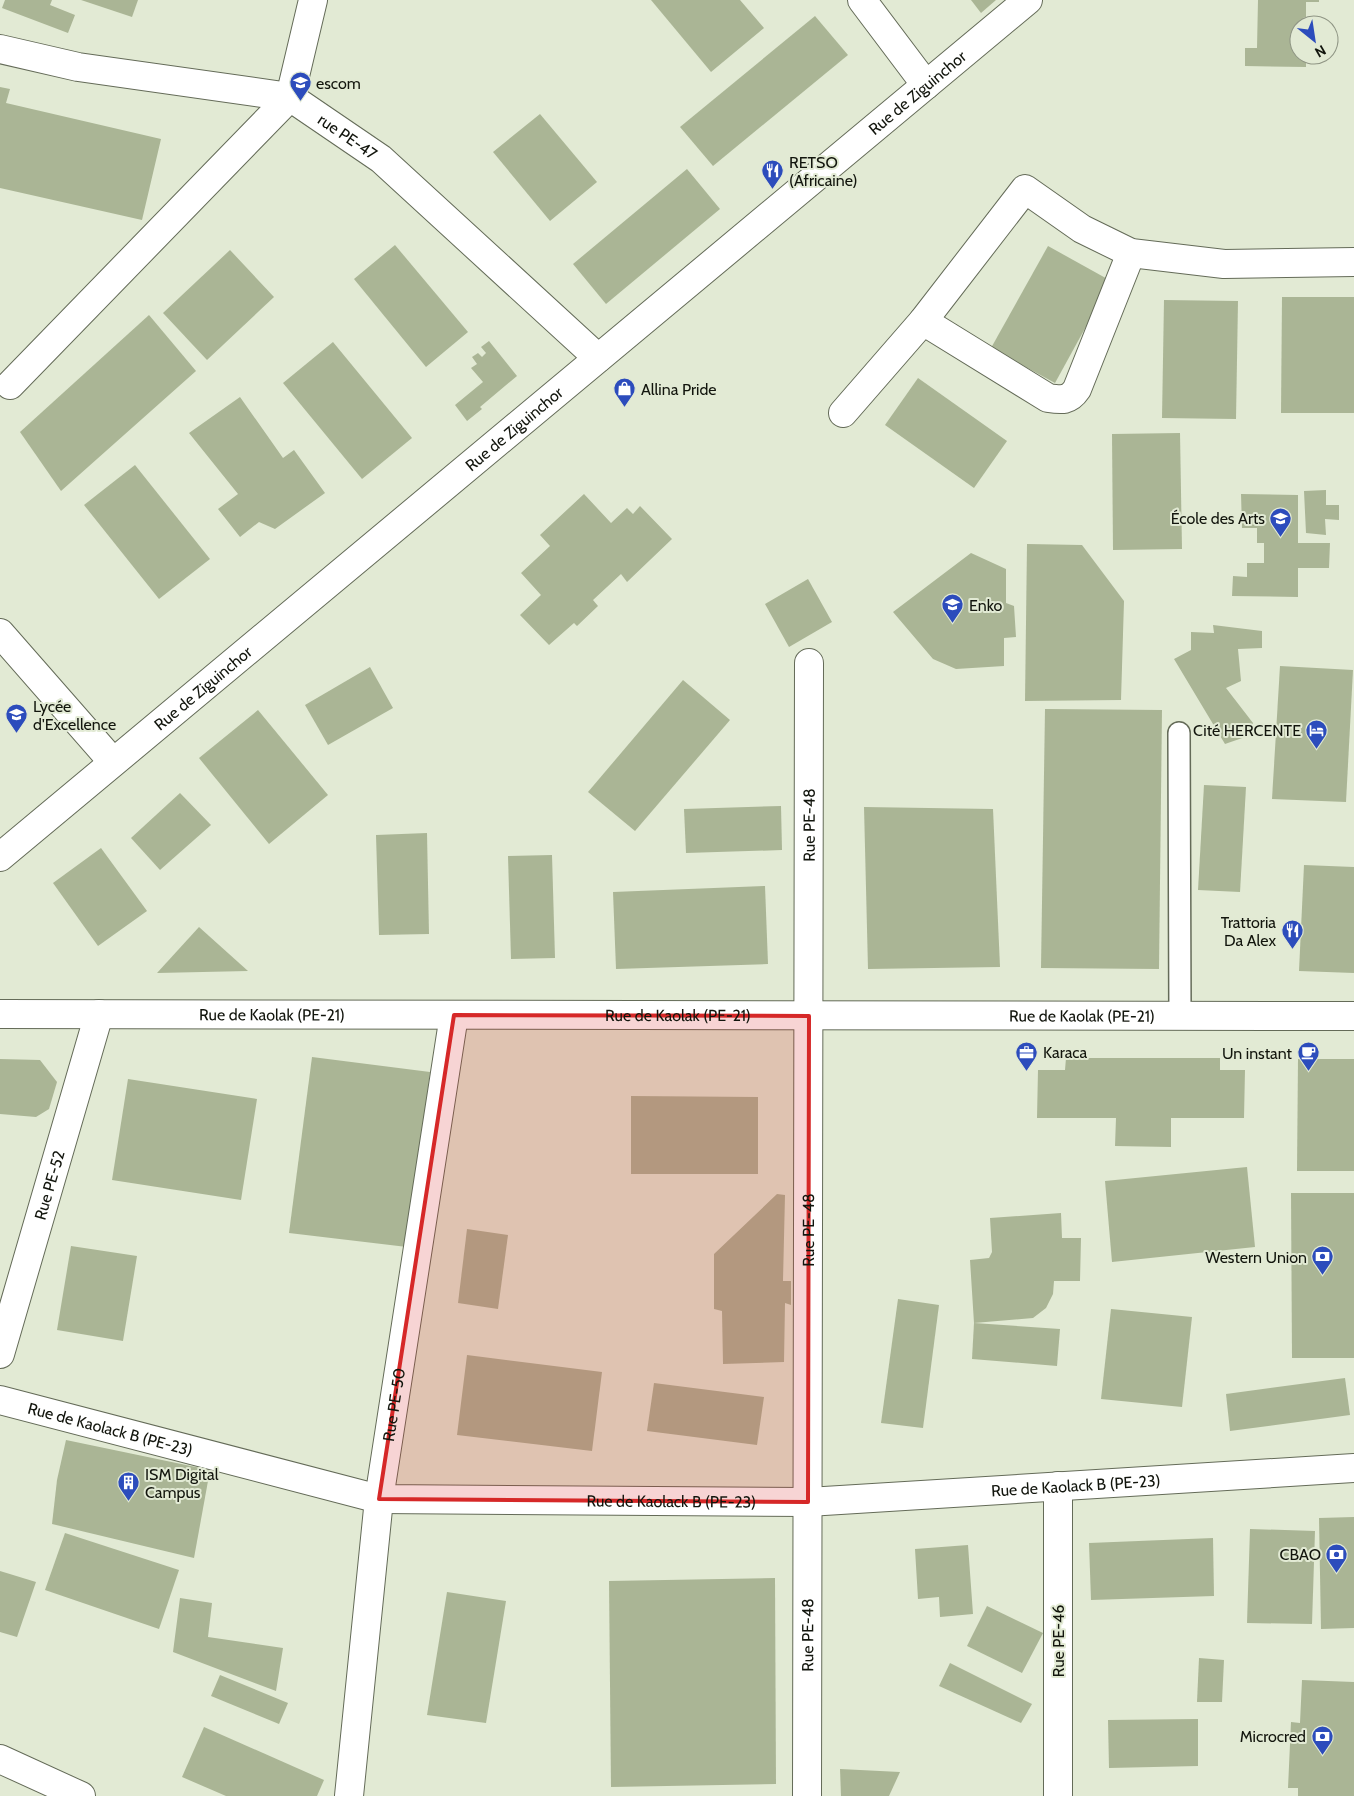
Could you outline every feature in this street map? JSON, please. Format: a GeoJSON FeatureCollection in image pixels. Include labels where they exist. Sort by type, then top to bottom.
{"type":"FeatureCollection","features":[{"type":"Feature","properties":{"kind":"street"},"geometry":{"type":"LineString","coordinates":[[10,385],[290,97],[313,0]]}},
{"type":"Feature","properties":{"kind":"street"},"geometry":{"type":"LineString","coordinates":[[862,0],[926,85]]}},
{"type":"Feature","properties":{"kind":"street","name":"Rue de Ziguinchor"},"geometry":{"type":"LineString","coordinates":[[0,857],[1028,0]]}},
{"type":"Feature","properties":{"kind":"street","name":"rue PE-47"},"geometry":{"type":"LineString","coordinates":[[0,49],[78,67],[290,97],[381,159],[598,358]]}},
{"type":"Feature","properties":{"kind":"street"},"geometry":{"type":"LineString","coordinates":[[843,413],[923,321],[1024,189],[1082,229],[1131,253],[1224,264],[1354,262]]}},
{"type":"Feature","properties":{"kind":"street"},"geometry":{"type":"LineString","coordinates":[[923,321],[1048,398],[1064,400],[1071,398],[1077,389],[1131,253]]}},
{"type":"Feature","properties":{"kind":"street"},"geometry":{"type":"LineString","coordinates":[[0,634],[113,762]]}},
{"type":"Feature","properties":{"kind":"street","name":"Rue PE-48"},"geometry":{"type":"LineString","coordinates":[[807,1796],[810,663]]}},
{"type":"Feature","properties":{"kind":"street","name":"Rue de Kaolak (PE-21)"},"geometry":{"type":"LineString","coordinates":[[0,1014],[1354,1016]]}},
{"type":"Feature","properties":{"kind":"street","name":"Rue PE-52"},"geometry":{"type":"LineString","coordinates":[[0,1354],[99,1014]]}},
{"type":"Feature","properties":{"kind":"street","name":"Rue PE-50"},"geometry":{"type":"LineString","coordinates":[[349,1796],[379,1498],[454,1015]]}},
{"type":"Feature","properties":{"kind":"street","name":"Rue de Kaolack B (PE-23)"},"geometry":{"type":"LineString","coordinates":[[0,1400],[379,1498],[808,1502],[1354,1468]]}},
{"type":"Feature","properties":{"kind":"street","name":"Rue PE-46"},"geometry":{"type":"LineString","coordinates":[[1058,1486],[1058,1796]]}},
{"type":"Feature","properties":{"kind":"street"},"geometry":{"type":"LineString","coordinates":[[0,1759],[81,1796]]}},
{"type":"Feature","properties":{"kind":"lane"},"geometry":{"type":"LineString","coordinates":[[1179,733],[1180,1016]]}},
{"type":"Feature","properties":{"kind":"highlighted area"},"geometry":{"type":"Polygon","coordinates":[[[454,1015],[809,1016],[808,1502],[379,1499],[454,1015]]]}},
{"type":"Feature","properties":{"kind":"building"},"geometry":{"type":"Polygon","coordinates":[[[5,0],[52,0],[50,5],[75,15],[68,33],[2,8],[5,0]]]}},
{"type":"Feature","properties":{"kind":"building"},"geometry":{"type":"Polygon","coordinates":[[[81,0],[138,0],[132,17],[81,0]]]}},
{"type":"Feature","properties":{"kind":"building"},"geometry":{"type":"Polygon","coordinates":[[[651,0],[740,0],[764,28],[711,72],[651,0]]]}},
{"type":"Feature","properties":{"kind":"building"},"geometry":{"type":"Polygon","coordinates":[[[971,0],[996,0],[981,13],[971,0]]]}},
{"type":"Feature","properties":{"kind":"building"},"geometry":{"type":"Polygon","coordinates":[[[1258,0],[1319,0],[1319,2],[1306,2],[1306,15],[1289,15],[1289,65],[1306,65],[1306,67],[1245,66],[1245,48],[1257,48],[1258,0]]]}},
{"type":"Feature","properties":{"kind":"building"},"geometry":{"type":"Polygon","coordinates":[[[815,16],[848,55],[713,166],[680,127],[815,16]]]}},
{"type":"Feature","properties":{"kind":"building"},"geometry":{"type":"Polygon","coordinates":[[[0,87],[10,89],[6,103],[161,139],[142,220],[0,188],[0,87]]]}},
{"type":"Feature","properties":{"kind":"building"},"geometry":{"type":"Polygon","coordinates":[[[540,114],[597,182],[550,221],[493,152],[540,114]]]}},
{"type":"Feature","properties":{"kind":"building"},"geometry":{"type":"Polygon","coordinates":[[[687,169],[720,209],[606,304],[573,264],[687,169]]]}},
{"type":"Feature","properties":{"kind":"building"},"geometry":{"type":"Polygon","coordinates":[[[395,245],[468,332],[426,367],[354,279],[395,245]]]}},
{"type":"Feature","properties":{"kind":"building"},"geometry":{"type":"Polygon","coordinates":[[[1048,246],[1111,281],[1055,383],[991,348],[1048,246]]]}},
{"type":"Feature","properties":{"kind":"building"},"geometry":{"type":"Polygon","coordinates":[[[230,250],[274,297],[207,360],[163,313],[230,250]]]}},
{"type":"Feature","properties":{"kind":"building"},"geometry":{"type":"Polygon","coordinates":[[[1282,297],[1354,297],[1354,413],[1281,413],[1282,297]]]}},
{"type":"Feature","properties":{"kind":"building"},"geometry":{"type":"Polygon","coordinates":[[[1164,300],[1238,301],[1236,419],[1162,418],[1164,300]]]}},
{"type":"Feature","properties":{"kind":"building"},"geometry":{"type":"Polygon","coordinates":[[[149,315],[196,371],[61,491],[20,432],[149,315]]]}},
{"type":"Feature","properties":{"kind":"building"},"geometry":{"type":"Polygon","coordinates":[[[489,341],[517,376],[480,407],[482,409],[467,421],[455,405],[483,382],[471,368],[477,364],[472,357],[478,353],[482,357],[486,353],[481,347],[489,341]]]}},
{"type":"Feature","properties":{"kind":"building"},"geometry":{"type":"Polygon","coordinates":[[[333,342],[412,438],[362,479],[283,383],[333,342]]]}},
{"type":"Feature","properties":{"kind":"building"},"geometry":{"type":"Polygon","coordinates":[[[918,378],[1007,441],[974,488],[885,425],[918,378]]]}},
{"type":"Feature","properties":{"kind":"building"},"geometry":{"type":"Polygon","coordinates":[[[240,397],[283,458],[294,450],[325,493],[275,529],[259,522],[240,537],[218,509],[238,494],[189,433],[240,397]]]}},
{"type":"Feature","properties":{"kind":"building"},"geometry":{"type":"Polygon","coordinates":[[[1180,433],[1182,549],[1113,550],[1112,434],[1180,433]]]}},
{"type":"Feature","properties":{"kind":"building"},"geometry":{"type":"Polygon","coordinates":[[[135,465],[210,559],[159,599],[84,505],[135,465]]]}},
{"type":"Feature","properties":{"kind":"building"},"geometry":{"type":"Polygon","coordinates":[[[1326,490],[1326,505],[1339,505],[1339,520],[1325,519],[1326,535],[1306,533],[1304,491],[1326,490]]]}},
{"type":"Feature","properties":{"kind":"building"},"geometry":{"type":"Polygon","coordinates":[[[584,494],[611,523],[627,508],[633,514],[640,506],[672,539],[627,582],[621,574],[593,600],[598,606],[577,626],[574,623],[549,645],[520,615],[541,595],[521,573],[550,546],[540,535],[584,494]]]}},
{"type":"Feature","properties":{"kind":"building"},"geometry":{"type":"Polygon","coordinates":[[[1241,494],[1298,495],[1298,543],[1330,543],[1329,568],[1298,568],[1298,597],[1232,596],[1233,576],[1247,577],[1247,563],[1264,563],[1264,543],[1257,543],[1257,528],[1242,528],[1241,494]]]}},
{"type":"Feature","properties":{"kind":"building"},"geometry":{"type":"Polygon","coordinates":[[[1027,544],[1082,545],[1124,601],[1121,700],[1025,701],[1027,544]]]}},
{"type":"Feature","properties":{"kind":"building"},"geometry":{"type":"Polygon","coordinates":[[[971,553],[1006,569],[1006,603],[1014,606],[1016,637],[1004,638],[1004,666],[956,669],[933,659],[893,612],[971,553]]]}},
{"type":"Feature","properties":{"kind":"building"},"geometry":{"type":"Polygon","coordinates":[[[808,579],[832,622],[789,647],[765,604],[808,579]]]}},
{"type":"Feature","properties":{"kind":"building"},"geometry":{"type":"Polygon","coordinates":[[[1213,625],[1262,631],[1262,648],[1238,649],[1241,681],[1226,688],[1253,723],[1248,736],[1225,744],[1174,659],[1191,650],[1191,632],[1214,633],[1213,625]]]}},
{"type":"Feature","properties":{"kind":"building"},"geometry":{"type":"Polygon","coordinates":[[[1280,666],[1353,670],[1346,802],[1272,799],[1280,666]]]}},
{"type":"Feature","properties":{"kind":"building"},"geometry":{"type":"Polygon","coordinates":[[[370,667],[393,708],[328,745],[305,705],[370,667]]]}},
{"type":"Feature","properties":{"kind":"building"},"geometry":{"type":"Polygon","coordinates":[[[683,680],[730,720],[635,831],[588,792],[683,680]]]}},
{"type":"Feature","properties":{"kind":"building"},"geometry":{"type":"Polygon","coordinates":[[[1045,709],[1162,710],[1159,969],[1041,968],[1045,709]]]}},
{"type":"Feature","properties":{"kind":"building"},"geometry":{"type":"Polygon","coordinates":[[[258,710],[328,795],[269,844],[199,758],[258,710]]]}},
{"type":"Feature","properties":{"kind":"building"},"geometry":{"type":"Polygon","coordinates":[[[1204,785],[1246,787],[1240,892],[1198,890],[1204,785]]]}},
{"type":"Feature","properties":{"kind":"building"},"geometry":{"type":"Polygon","coordinates":[[[180,793],[211,825],[160,870],[131,838],[180,793]]]}},
{"type":"Feature","properties":{"kind":"building"},"geometry":{"type":"Polygon","coordinates":[[[781,806],[782,850],[686,853],[684,809],[781,806]]]}},
{"type":"Feature","properties":{"kind":"building"},"geometry":{"type":"Polygon","coordinates":[[[864,807],[993,809],[1000,967],[868,969],[864,807]]]}},
{"type":"Feature","properties":{"kind":"building"},"geometry":{"type":"Polygon","coordinates":[[[427,833],[429,934],[379,935],[376,835],[427,833]]]}},
{"type":"Feature","properties":{"kind":"building"},"geometry":{"type":"Polygon","coordinates":[[[101,848],[147,911],[98,946],[53,883],[101,848]]]}},
{"type":"Feature","properties":{"kind":"building"},"geometry":{"type":"Polygon","coordinates":[[[552,855],[555,958],[511,959],[508,856],[552,855]]]}},
{"type":"Feature","properties":{"kind":"building"},"geometry":{"type":"Polygon","coordinates":[[[1304,865],[1354,867],[1354,973],[1299,971],[1304,865]]]}},
{"type":"Feature","properties":{"kind":"building"},"geometry":{"type":"Polygon","coordinates":[[[765,886],[768,964],[616,969],[613,892],[765,886]]]}},
{"type":"Feature","properties":{"kind":"building"},"geometry":{"type":"Polygon","coordinates":[[[199,927],[248,971],[157,973],[199,927]]]}},
{"type":"Feature","properties":{"kind":"building"},"geometry":{"type":"Polygon","coordinates":[[[312,1057],[430,1072],[407,1247],[289,1233],[312,1057]]]}},
{"type":"Feature","properties":{"kind":"building"},"geometry":{"type":"Polygon","coordinates":[[[1066,1058],[1220,1058],[1220,1070],[1245,1070],[1244,1118],[1171,1118],[1171,1147],[1115,1146],[1116,1118],[1037,1118],[1038,1070],[1065,1070],[1066,1058]]]}},
{"type":"Feature","properties":{"kind":"building"},"geometry":{"type":"Polygon","coordinates":[[[0,1059],[40,1060],[57,1082],[49,1109],[36,1117],[0,1114],[0,1059]]]}},
{"type":"Feature","properties":{"kind":"building"},"geometry":{"type":"Polygon","coordinates":[[[1298,1059],[1354,1059],[1354,1171],[1297,1171],[1298,1059]]]}},
{"type":"Feature","properties":{"kind":"building"},"geometry":{"type":"Polygon","coordinates":[[[128,1079],[257,1099],[241,1200],[112,1180],[128,1079]]]}},
{"type":"Feature","properties":{"kind":"building"},"geometry":{"type":"Polygon","coordinates":[[[631,1096],[758,1097],[758,1174],[631,1174],[631,1096]]]}},
{"type":"Feature","properties":{"kind":"building"},"geometry":{"type":"Polygon","coordinates":[[[1247,1167],[1255,1247],[1112,1262],[1105,1181],[1247,1167]]]}},
{"type":"Feature","properties":{"kind":"building","name":"Western Union"},"geometry":{"type":"Polygon","coordinates":[[[1291,1193],[1354,1193],[1354,1358],[1292,1358],[1291,1193]]]}},
{"type":"Feature","properties":{"kind":"building"},"geometry":{"type":"Polygon","coordinates":[[[777,1194],[785,1195],[783,1281],[791,1281],[791,1305],[785,1303],[784,1362],[723,1364],[722,1311],[714,1309],[714,1254],[777,1194]]]}},
{"type":"Feature","properties":{"kind":"building"},"geometry":{"type":"Polygon","coordinates":[[[1061,1213],[1062,1238],[1081,1238],[1080,1281],[1054,1281],[1053,1294],[1046,1308],[1033,1318],[974,1323],[970,1260],[989,1258],[992,1252],[990,1218],[1061,1213]]]}},
{"type":"Feature","properties":{"kind":"building"},"geometry":{"type":"Polygon","coordinates":[[[467,1229],[508,1235],[498,1309],[458,1303],[467,1229]]]}},
{"type":"Feature","properties":{"kind":"building"},"geometry":{"type":"Polygon","coordinates":[[[71,1246],[137,1256],[123,1341],[57,1330],[71,1246]]]}},
{"type":"Feature","properties":{"kind":"building"},"geometry":{"type":"Polygon","coordinates":[[[898,1299],[939,1305],[923,1428],[881,1423],[898,1299]]]}},
{"type":"Feature","properties":{"kind":"building"},"geometry":{"type":"Polygon","coordinates":[[[1111,1309],[1192,1317],[1182,1407],[1101,1399],[1111,1309]]]}},
{"type":"Feature","properties":{"kind":"building"},"geometry":{"type":"Polygon","coordinates":[[[974,1323],[1060,1329],[1057,1366],[972,1359],[974,1323]]]}},
{"type":"Feature","properties":{"kind":"building"},"geometry":{"type":"Polygon","coordinates":[[[467,1355],[602,1372],[592,1451],[457,1435],[467,1355]]]}},
{"type":"Feature","properties":{"kind":"building"},"geometry":{"type":"Polygon","coordinates":[[[1345,1378],[1350,1415],[1230,1431],[1226,1394],[1345,1378]]]}},
{"type":"Feature","properties":{"kind":"building"},"geometry":{"type":"Polygon","coordinates":[[[654,1383],[764,1397],[757,1445],[647,1431],[654,1383]]]}},
{"type":"Feature","properties":{"kind":"building","name":"ISM Digital Campus"},"geometry":{"type":"Polygon","coordinates":[[[66,1440],[210,1470],[194,1558],[52,1524],[57,1480],[66,1440]]]}},
{"type":"Feature","properties":{"kind":"building","name":"CBAO"},"geometry":{"type":"Polygon","coordinates":[[[1354,1517],[1354,1628],[1321,1629],[1319,1518],[1354,1517]]]}},
{"type":"Feature","properties":{"kind":"building"},"geometry":{"type":"Polygon","coordinates":[[[1250,1529],[1315,1531],[1312,1624],[1247,1623],[1250,1529]]]}},
{"type":"Feature","properties":{"kind":"building"},"geometry":{"type":"Polygon","coordinates":[[[65,1533],[179,1570],[159,1629],[45,1590],[65,1533]]]}},
{"type":"Feature","properties":{"kind":"building"},"geometry":{"type":"Polygon","coordinates":[[[1213,1538],[1214,1596],[1091,1600],[1089,1543],[1213,1538]]]}},
{"type":"Feature","properties":{"kind":"building"},"geometry":{"type":"Polygon","coordinates":[[[968,1545],[973,1614],[940,1617],[939,1597],[918,1599],[915,1549],[968,1545]]]}},
{"type":"Feature","properties":{"kind":"building"},"geometry":{"type":"Polygon","coordinates":[[[0,1571],[36,1582],[17,1637],[0,1632],[0,1571]]]}},
{"type":"Feature","properties":{"kind":"building"},"geometry":{"type":"Polygon","coordinates":[[[775,1578],[776,1784],[611,1787],[609,1581],[775,1578]]]}},
{"type":"Feature","properties":{"kind":"building"},"geometry":{"type":"Polygon","coordinates":[[[447,1592],[506,1601],[486,1723],[427,1715],[447,1592]]]}},
{"type":"Feature","properties":{"kind":"building"},"geometry":{"type":"Polygon","coordinates":[[[180,1598],[212,1603],[208,1637],[283,1648],[276,1691],[173,1652],[180,1598]]]}},
{"type":"Feature","properties":{"kind":"building"},"geometry":{"type":"Polygon","coordinates":[[[987,1606],[1043,1633],[1022,1673],[967,1646],[987,1606]]]}},
{"type":"Feature","properties":{"kind":"building"},"geometry":{"type":"Polygon","coordinates":[[[1199,1658],[1224,1660],[1222,1702],[1197,1702],[1199,1658]]]}},
{"type":"Feature","properties":{"kind":"building"},"geometry":{"type":"Polygon","coordinates":[[[950,1663],[1032,1704],[1021,1723],[939,1686],[950,1663]]]}},
{"type":"Feature","properties":{"kind":"building"},"geometry":{"type":"Polygon","coordinates":[[[220,1675],[288,1703],[279,1724],[211,1696],[220,1675]]]}},
{"type":"Feature","properties":{"kind":"building","name":"Microcred"},"geometry":{"type":"Polygon","coordinates":[[[1302,1680],[1354,1682],[1354,1796],[1298,1796],[1298,1788],[1288,1788],[1291,1722],[1300,1723],[1302,1680]]]}},
{"type":"Feature","properties":{"kind":"building"},"geometry":{"type":"Polygon","coordinates":[[[1198,1719],[1198,1766],[1109,1768],[1108,1720],[1198,1719]]]}},
{"type":"Feature","properties":{"kind":"building"},"geometry":{"type":"Polygon","coordinates":[[[204,1727],[324,1780],[317,1796],[226,1796],[182,1777],[204,1727]]]}},
{"type":"Feature","properties":{"kind":"building"},"geometry":{"type":"Polygon","coordinates":[[[840,1769],[900,1772],[889,1796],[841,1796],[840,1769]]]}},
{"type":"Feature","properties":{"kind":"place","name":"escom"},"geometry":{"type":"Point","coordinates":[300,102]}},
{"type":"Feature","properties":{"kind":"place","name":"RETSO (Africaine)"},"geometry":{"type":"Point","coordinates":[773,190]}},
{"type":"Feature","properties":{"kind":"place","name":"Allina Pride"},"geometry":{"type":"Point","coordinates":[625,408]}},
{"type":"Feature","properties":{"kind":"place","name":"École des Arts"},"geometry":{"type":"Point","coordinates":[1281,537]}},
{"type":"Feature","properties":{"kind":"place","name":"Enko"},"geometry":{"type":"Point","coordinates":[953,624]}},
{"type":"Feature","properties":{"kind":"place","name":"Lycée d'Excellence"},"geometry":{"type":"Point","coordinates":[17,734]}},
{"type":"Feature","properties":{"kind":"place","name":"Cité HERCENTE"},"geometry":{"type":"Point","coordinates":[1317,749]}},
{"type":"Feature","properties":{"kind":"place","name":"Trattoria Da Alex"},"geometry":{"type":"Point","coordinates":[1292,950]}},
{"type":"Feature","properties":{"kind":"place","name":"Karaca"},"geometry":{"type":"Point","coordinates":[1027,1071]}},
{"type":"Feature","properties":{"kind":"place","name":"Un instant"},"geometry":{"type":"Point","coordinates":[1308,1072]}},
{"type":"Feature","properties":{"kind":"place","name":"Western Union"},"geometry":{"type":"Point","coordinates":[1323,1276]}},
{"type":"Feature","properties":{"kind":"place","name":"ISM Digital Campus"},"geometry":{"type":"Point","coordinates":[129,1502]}},
{"type":"Feature","properties":{"kind":"place","name":"CBAO"},"geometry":{"type":"Point","coordinates":[1337,1573]}},
{"type":"Feature","properties":{"kind":"place","name":"Microcred"},"geometry":{"type":"Point","coordinates":[1322,1755]}}]}
